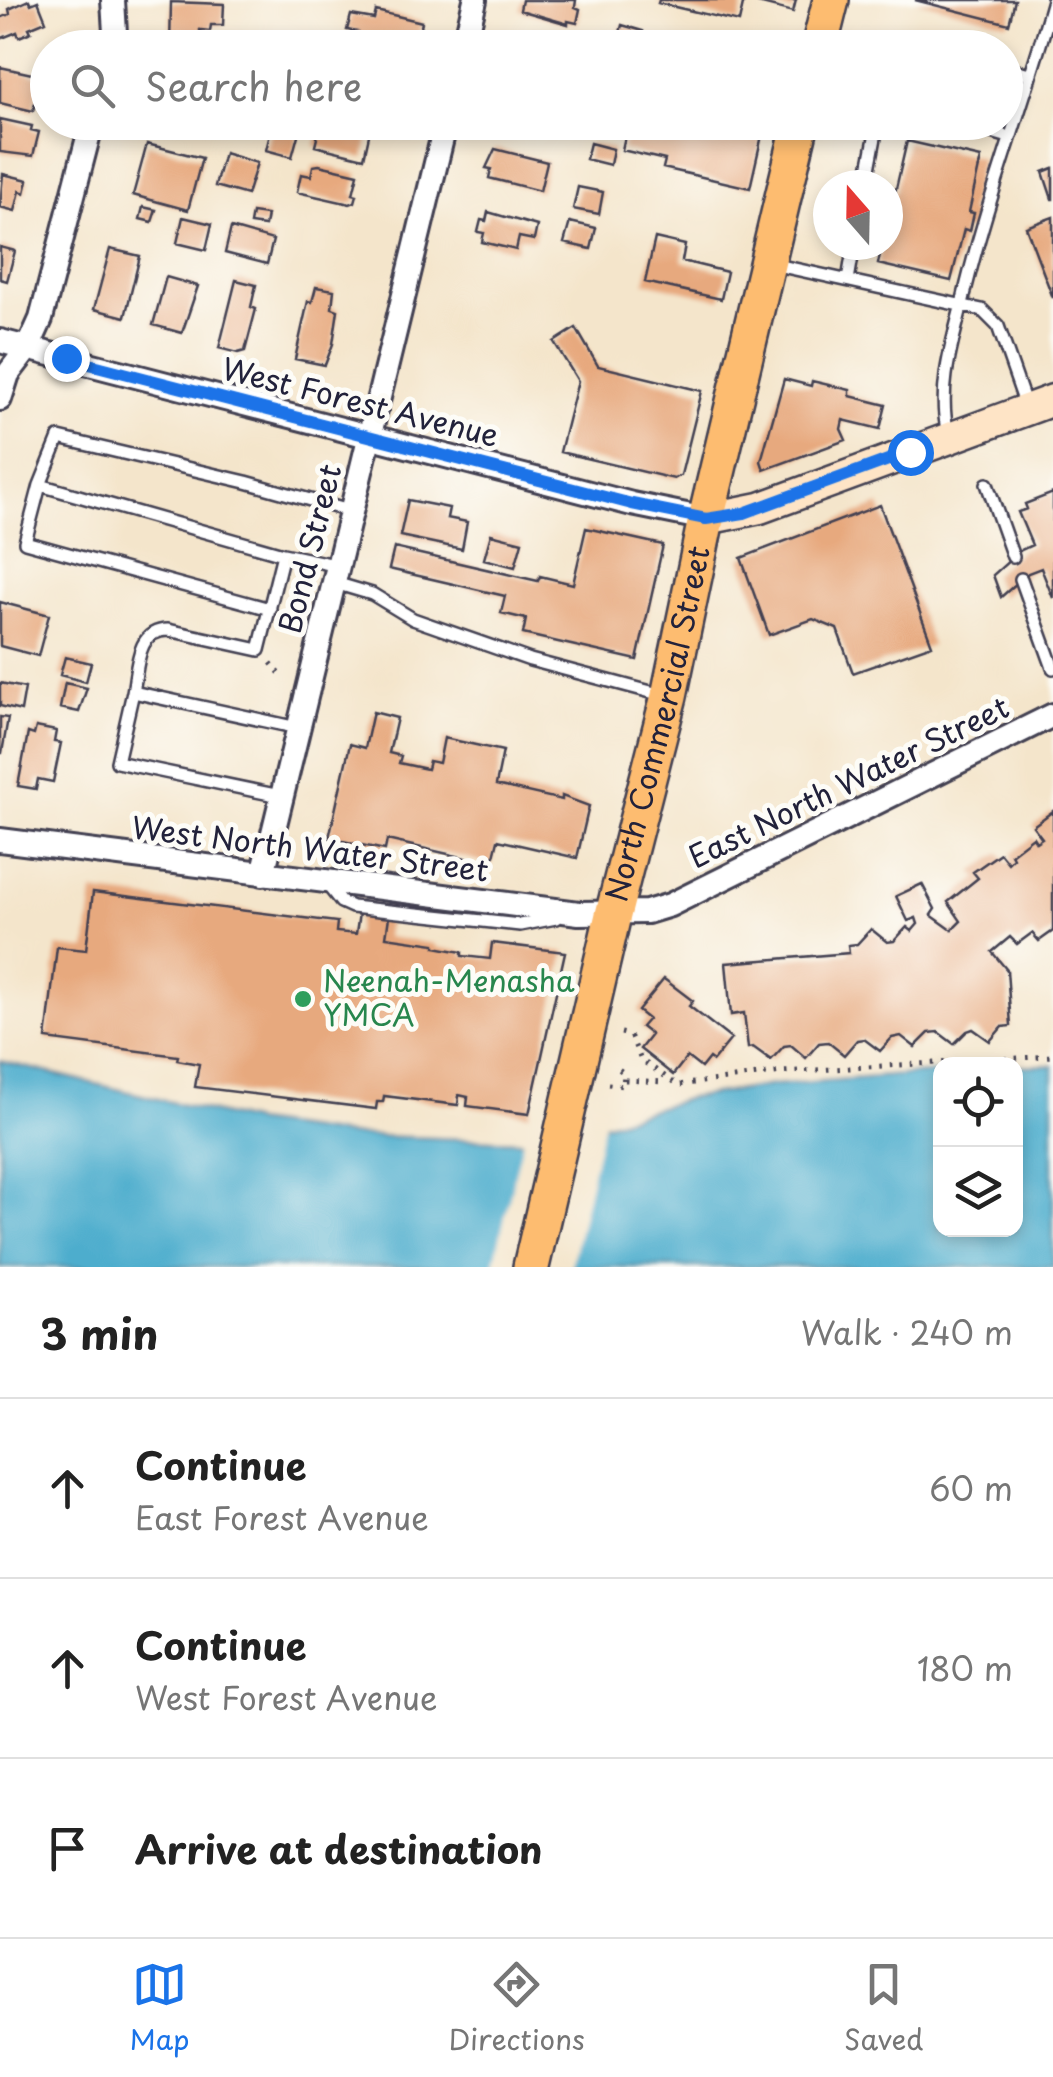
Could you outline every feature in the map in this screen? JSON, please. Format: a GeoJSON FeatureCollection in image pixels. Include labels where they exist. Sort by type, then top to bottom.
{"type":"FeatureCollection","features":[{"type":"Feature","properties":{"kind":"main road"},"geometry":{"type":"LineString","coordinates":[[824,30],[831,0]]}},
{"type":"Feature","properties":{"kind":"main road","name":"North Commercial Street"},"geometry":{"type":"LineString","coordinates":[[531,1267],[571,1098],[596,914],[669,696],[706,519],[797,140]]}},
{"type":"Feature","properties":{"kind":"street"},"geometry":{"type":"LineString","coordinates":[[113,0],[114,30]]}},
{"type":"Feature","properties":{"kind":"street"},"geometry":{"type":"LineString","coordinates":[[468,30],[476,0]]}},
{"type":"Feature","properties":{"kind":"street"},"geometry":{"type":"LineString","coordinates":[[0,399],[8,374],[28,348],[48,296],[87,140]]}},
{"type":"Feature","properties":{"kind":"street","name":"Bond Street"},"geometry":{"type":"LineString","coordinates":[[263,874],[442,140]]}},
{"type":"Feature","properties":{"kind":"street","name":"West Forest Avenue"},"geometry":{"type":"LineString","coordinates":[[0,341],[632,504],[706,519]]}},
{"type":"Feature","properties":{"kind":"street"},"geometry":{"type":"LineString","coordinates":[[706,519],[760,508],[1040,405]]}},
{"type":"Feature","properties":{"kind":"street","name":"East North Water Street"},"geometry":{"type":"LineString","coordinates":[[596,914],[647,912],[670,905],[1053,715]]}},
{"type":"Feature","properties":{"kind":"street","name":"West North Water Street"},"geometry":{"type":"LineString","coordinates":[[0,840],[596,914]]}},
{"type":"Feature","properties":{"kind":"lane"},"geometry":{"type":"LineString","coordinates":[[1023,95],[1052,0]]}},
{"type":"Feature","properties":{"kind":"lane"},"geometry":{"type":"LineString","coordinates":[[1023,72],[1030,74]]}},
{"type":"Feature","properties":{"kind":"lane"},"geometry":{"type":"LineString","coordinates":[[869,170],[875,140]]}},
{"type":"Feature","properties":{"kind":"lane"},"geometry":{"type":"LineString","coordinates":[[949,438],[942,409],[950,353],[1008,140]]}},
{"type":"Feature","properties":{"kind":"lane"},"geometry":{"type":"LineString","coordinates":[[848,280],[851,260]]}},
{"type":"Feature","properties":{"kind":"lane"},"geometry":{"type":"LineString","coordinates":[[768,262],[982,310],[998,326],[1040,405]]}},
{"type":"Feature","properties":{"kind":"lane"},"geometry":{"type":"LineString","coordinates":[[270,609],[26,542],[40,485],[59,438],[353,512]]}},
{"type":"Feature","properties":{"kind":"lane"},"geometry":{"type":"LineString","coordinates":[[987,484],[1013,556]]}},
{"type":"Feature","properties":{"kind":"lane"},"geometry":{"type":"LineString","coordinates":[[40,485],[282,554],[337,575],[414,620],[530,660],[669,696]]}},
{"type":"Feature","properties":{"kind":"lane"},"geometry":{"type":"LineString","coordinates":[[280,796],[117,762],[144,640],[154,631],[168,630],[258,650],[282,554]]}},
{"type":"Feature","properties":{"kind":"lane"},"geometry":{"type":"LineString","coordinates":[[1021,578],[1053,668]]}},
{"type":"Feature","properties":{"kind":"lane"},"geometry":{"type":"LineString","coordinates":[[133,692],[298,728]]}},
{"type":"Feature","properties":{"kind":"path"},"geometry":{"type":"LineString","coordinates":[[621,1033],[630,1036],[641,1060],[669,1082]]}},
{"type":"Feature","properties":{"kind":"path"},"geometry":{"type":"LineString","coordinates":[[626,1080],[692,1084],[782,1072],[1053,1056]]}},
{"type":"Feature","properties":{"kind":"path"},"geometry":{"type":"LineString","coordinates":[[608,1084],[624,1086],[626,1080],[622,1070],[613,1065]]}},
{"type":"Feature","properties":{"kind":"water"},"geometry":{"type":"Polygon","coordinates":[[[0,1061],[254,1122],[348,1135],[523,1141],[568,1135],[689,1098],[773,1085],[933,1073],[933,1237],[1023,1237],[1023,1066],[1053,1065],[1053,1267],[0,1267],[0,1061]]]}},
{"type":"Feature","properties":{"kind":"pier"},"geometry":{"type":"Polygon","coordinates":[[[605,1117],[571,1267],[493,1267],[524,1135],[566,1130],[605,1117]]]}},
{"type":"Feature","properties":{"kind":"building"},"geometry":{"type":"Polygon","coordinates":[[[29,0],[31,4],[38,1],[46,21],[19,37],[17,32],[0,39],[0,18],[10,14],[9,9],[29,0]]]}},
{"type":"Feature","properties":{"kind":"building"},"geometry":{"type":"Polygon","coordinates":[[[522,0],[576,0],[575,7],[580,9],[577,23],[520,10],[522,0]]]}},
{"type":"Feature","properties":{"kind":"building"},"geometry":{"type":"Polygon","coordinates":[[[744,0],[739,22],[658,3],[744,0]]]}},
{"type":"Feature","properties":{"kind":"building"},"geometry":{"type":"Polygon","coordinates":[[[746,0],[796,0],[793,12],[746,0]]]}},
{"type":"Feature","properties":{"kind":"building"},"geometry":{"type":"Polygon","coordinates":[[[915,0],[1015,0],[1009,24],[915,0]]]}},
{"type":"Feature","properties":{"kind":"building"},"geometry":{"type":"Polygon","coordinates":[[[171,2],[224,4],[223,25],[211,25],[210,30],[170,30],[171,2]]]}},
{"type":"Feature","properties":{"kind":"building"},"geometry":{"type":"Polygon","coordinates":[[[376,11],[422,22],[420,30],[347,30],[351,15],[374,19],[376,11]]]}},
{"type":"Feature","properties":{"kind":"building"},"geometry":{"type":"Polygon","coordinates":[[[0,67],[30,74],[30,110],[0,103],[0,67]]]}},
{"type":"Feature","properties":{"kind":"building"},"geometry":{"type":"Polygon","coordinates":[[[0,119],[30,126],[30,140],[37,140],[33,156],[0,152],[0,119]]]}},
{"type":"Feature","properties":{"kind":"building"},"geometry":{"type":"Polygon","coordinates":[[[268,140],[297,140],[292,157],[266,150],[268,140]]]}},
{"type":"Feature","properties":{"kind":"building"},"geometry":{"type":"Polygon","coordinates":[[[316,140],[368,140],[364,158],[315,146],[316,140]]]}},
{"type":"Feature","properties":{"kind":"building"},"geometry":{"type":"Polygon","coordinates":[[[624,140],[761,140],[750,188],[663,168],[665,160],[622,150],[624,140]]]}},
{"type":"Feature","properties":{"kind":"building"},"geometry":{"type":"Polygon","coordinates":[[[907,141],[981,158],[969,212],[974,213],[970,231],[964,229],[951,281],[878,264],[879,260],[903,260],[900,170],[907,141]]]}},
{"type":"Feature","properties":{"kind":"building"},"geometry":{"type":"Polygon","coordinates":[[[590,143],[613,149],[610,165],[586,159],[590,143]]]}},
{"type":"Feature","properties":{"kind":"building"},"geometry":{"type":"Polygon","coordinates":[[[147,144],[202,158],[188,210],[133,195],[147,144]]]}},
{"type":"Feature","properties":{"kind":"building"},"geometry":{"type":"Polygon","coordinates":[[[495,149],[547,162],[540,191],[489,178],[491,169],[486,168],[495,149]]]}},
{"type":"Feature","properties":{"kind":"building"},"geometry":{"type":"Polygon","coordinates":[[[224,153],[257,163],[247,195],[215,186],[224,153]]]}},
{"type":"Feature","properties":{"kind":"building"},"geometry":{"type":"Polygon","coordinates":[[[313,166],[358,174],[355,202],[297,192],[301,174],[311,176],[313,166]]]}},
{"type":"Feature","properties":{"kind":"building"},"geometry":{"type":"Polygon","coordinates":[[[1053,168],[1053,199],[1052,199],[1043,172],[1053,168]]]}},
{"type":"Feature","properties":{"kind":"building"},"geometry":{"type":"Polygon","coordinates":[[[3,174],[28,180],[25,193],[20,191],[15,211],[0,207],[3,174]]]}},
{"type":"Feature","properties":{"kind":"building"},"geometry":{"type":"Polygon","coordinates":[[[578,187],[603,192],[599,214],[573,209],[578,187]]]}},
{"type":"Feature","properties":{"kind":"building"},"geometry":{"type":"Polygon","coordinates":[[[143,207],[156,210],[152,222],[140,219],[143,207]]]}},
{"type":"Feature","properties":{"kind":"building"},"geometry":{"type":"Polygon","coordinates":[[[488,212],[537,226],[534,240],[519,237],[516,250],[482,242],[484,233],[478,232],[488,212]]]}},
{"type":"Feature","properties":{"kind":"building"},"geometry":{"type":"Polygon","coordinates":[[[252,213],[267,215],[265,226],[250,224],[252,213]]]}},
{"type":"Feature","properties":{"kind":"building"},"geometry":{"type":"Polygon","coordinates":[[[183,217],[212,224],[206,250],[177,243],[183,217]]]}},
{"type":"Feature","properties":{"kind":"building"},"geometry":{"type":"Polygon","coordinates":[[[1053,217],[1053,298],[1026,227],[1053,217]]]}},
{"type":"Feature","properties":{"kind":"building"},"geometry":{"type":"Polygon","coordinates":[[[570,222],[596,228],[591,249],[564,243],[570,222]]]}},
{"type":"Feature","properties":{"kind":"building"},"geometry":{"type":"Polygon","coordinates":[[[231,228],[273,240],[267,264],[225,253],[231,228]]]}},
{"type":"Feature","properties":{"kind":"building"},"geometry":{"type":"Polygon","coordinates":[[[655,238],[685,245],[682,261],[727,272],[721,299],[645,282],[655,238]]]}},
{"type":"Feature","properties":{"kind":"building"},"geometry":{"type":"Polygon","coordinates":[[[0,247],[15,251],[7,281],[0,279],[0,247]]]}},
{"type":"Feature","properties":{"kind":"building"},"geometry":{"type":"Polygon","coordinates":[[[110,249],[140,256],[125,317],[94,309],[110,249]]]}},
{"type":"Feature","properties":{"kind":"building"},"geometry":{"type":"Polygon","coordinates":[[[166,277],[198,286],[182,333],[153,325],[166,277]]]}},
{"type":"Feature","properties":{"kind":"building"},"geometry":{"type":"Polygon","coordinates":[[[236,280],[256,285],[251,307],[256,309],[245,351],[238,353],[219,348],[236,280]]]}},
{"type":"Feature","properties":{"kind":"building"},"geometry":{"type":"Polygon","coordinates":[[[316,287],[334,290],[332,308],[338,310],[325,365],[295,359],[308,301],[312,302],[316,287]]]}},
{"type":"Feature","properties":{"kind":"building"},"geometry":{"type":"Polygon","coordinates":[[[576,328],[598,366],[702,391],[681,475],[674,479],[560,452],[578,381],[554,342],[576,328]]]}},
{"type":"Feature","properties":{"kind":"building"},"geometry":{"type":"Polygon","coordinates":[[[784,379],[850,390],[850,396],[886,405],[880,429],[843,420],[841,429],[846,440],[764,470],[761,461],[784,379]]]}},
{"type":"Feature","properties":{"kind":"building"},"geometry":{"type":"Polygon","coordinates":[[[1053,493],[1053,598],[1041,568],[1028,573],[1001,597],[993,575],[1032,545],[1018,512],[1027,509],[1025,504],[1053,493]]]}},
{"type":"Feature","properties":{"kind":"building"},"geometry":{"type":"Polygon","coordinates":[[[408,500],[449,508],[447,518],[467,522],[462,549],[400,536],[408,500]]]}},
{"type":"Feature","properties":{"kind":"building"},"geometry":{"type":"Polygon","coordinates":[[[880,505],[932,645],[853,673],[837,629],[813,619],[769,635],[741,558],[880,505]]]}},
{"type":"Feature","properties":{"kind":"building"},"geometry":{"type":"Polygon","coordinates":[[[586,528],[663,545],[637,660],[523,634],[526,619],[501,613],[505,596],[389,569],[394,548],[538,581],[540,576],[573,584],[586,528]]]}},
{"type":"Feature","properties":{"kind":"building"},"geometry":{"type":"Polygon","coordinates":[[[491,534],[522,542],[515,567],[484,559],[491,534]]]}},
{"type":"Feature","properties":{"kind":"building"},"geometry":{"type":"Polygon","coordinates":[[[0,602],[49,615],[38,656],[0,646],[0,602]]]}},
{"type":"Feature","properties":{"kind":"building"},"geometry":{"type":"Polygon","coordinates":[[[65,657],[91,663],[86,682],[60,675],[65,657]]]}},
{"type":"Feature","properties":{"kind":"building"},"geometry":{"type":"Polygon","coordinates":[[[0,683],[25,688],[21,711],[0,706],[0,683]]]}},
{"type":"Feature","properties":{"kind":"building"},"geometry":{"type":"Polygon","coordinates":[[[65,683],[87,688],[79,712],[60,708],[65,683]]]}},
{"type":"Feature","properties":{"kind":"building"},"geometry":{"type":"Polygon","coordinates":[[[373,712],[397,718],[389,753],[401,756],[399,763],[427,769],[429,761],[439,763],[444,738],[503,751],[496,785],[562,800],[562,796],[589,806],[577,858],[498,840],[492,864],[387,840],[385,850],[329,838],[350,744],[365,748],[373,712]]]}},
{"type":"Feature","properties":{"kind":"building"},"geometry":{"type":"Polygon","coordinates":[[[0,717],[8,718],[2,753],[0,753],[0,717]]]}},
{"type":"Feature","properties":{"kind":"building"},"geometry":{"type":"Polygon","coordinates":[[[36,727],[56,731],[54,742],[61,743],[53,782],[38,779],[36,789],[18,786],[28,733],[34,735],[36,727]]]}},
{"type":"Feature","properties":{"kind":"building"},"geometry":{"type":"Polygon","coordinates":[[[1053,811],[1053,931],[1039,941],[1032,933],[1017,944],[1010,937],[992,952],[1007,970],[1011,1026],[1002,1027],[990,1041],[973,1029],[954,1044],[938,1032],[929,1033],[915,1047],[901,1036],[892,1038],[880,1051],[864,1039],[857,1040],[844,1055],[828,1042],[819,1043],[806,1058],[791,1045],[784,1046],[771,1060],[753,1047],[748,1048],[744,1013],[731,1015],[726,963],[849,953],[848,945],[857,944],[871,929],[887,942],[894,941],[907,927],[912,931],[918,924],[916,918],[908,921],[896,896],[922,884],[935,909],[931,915],[952,930],[961,921],[948,902],[978,878],[973,872],[1000,853],[1008,863],[1013,858],[1011,854],[1033,837],[1036,842],[1042,838],[1033,826],[1053,811]]]}},
{"type":"Feature","properties":{"kind":"building","name":"Neenah-Menasha YMCA"},"geometry":{"type":"Polygon","coordinates":[[[93,892],[337,922],[336,932],[356,934],[359,913],[389,917],[386,937],[435,944],[462,952],[462,956],[490,959],[492,943],[565,952],[529,1114],[467,1106],[468,1097],[459,1095],[458,1105],[384,1096],[376,1109],[195,1087],[199,1064],[177,1060],[178,1056],[46,1039],[57,947],[86,950],[93,892]]]}},
{"type":"Feature","properties":{"kind":"building"},"geometry":{"type":"Polygon","coordinates":[[[664,979],[693,1001],[689,1006],[731,1039],[713,1061],[709,1058],[701,1068],[687,1057],[673,1075],[640,1049],[651,1035],[641,1027],[648,1019],[638,1011],[664,979]]]}},
{"type":"Feature","properties":{"kind":"place","name":"Neenah-Menasha YMCA"},"geometry":{"type":"Point","coordinates":[303,999]}},
{"type":"Feature","properties":{"kind":"route"},"geometry":{"type":"LineString","coordinates":[[66,358],[632,504],[706,519],[760,508],[910,452]]}}]}
